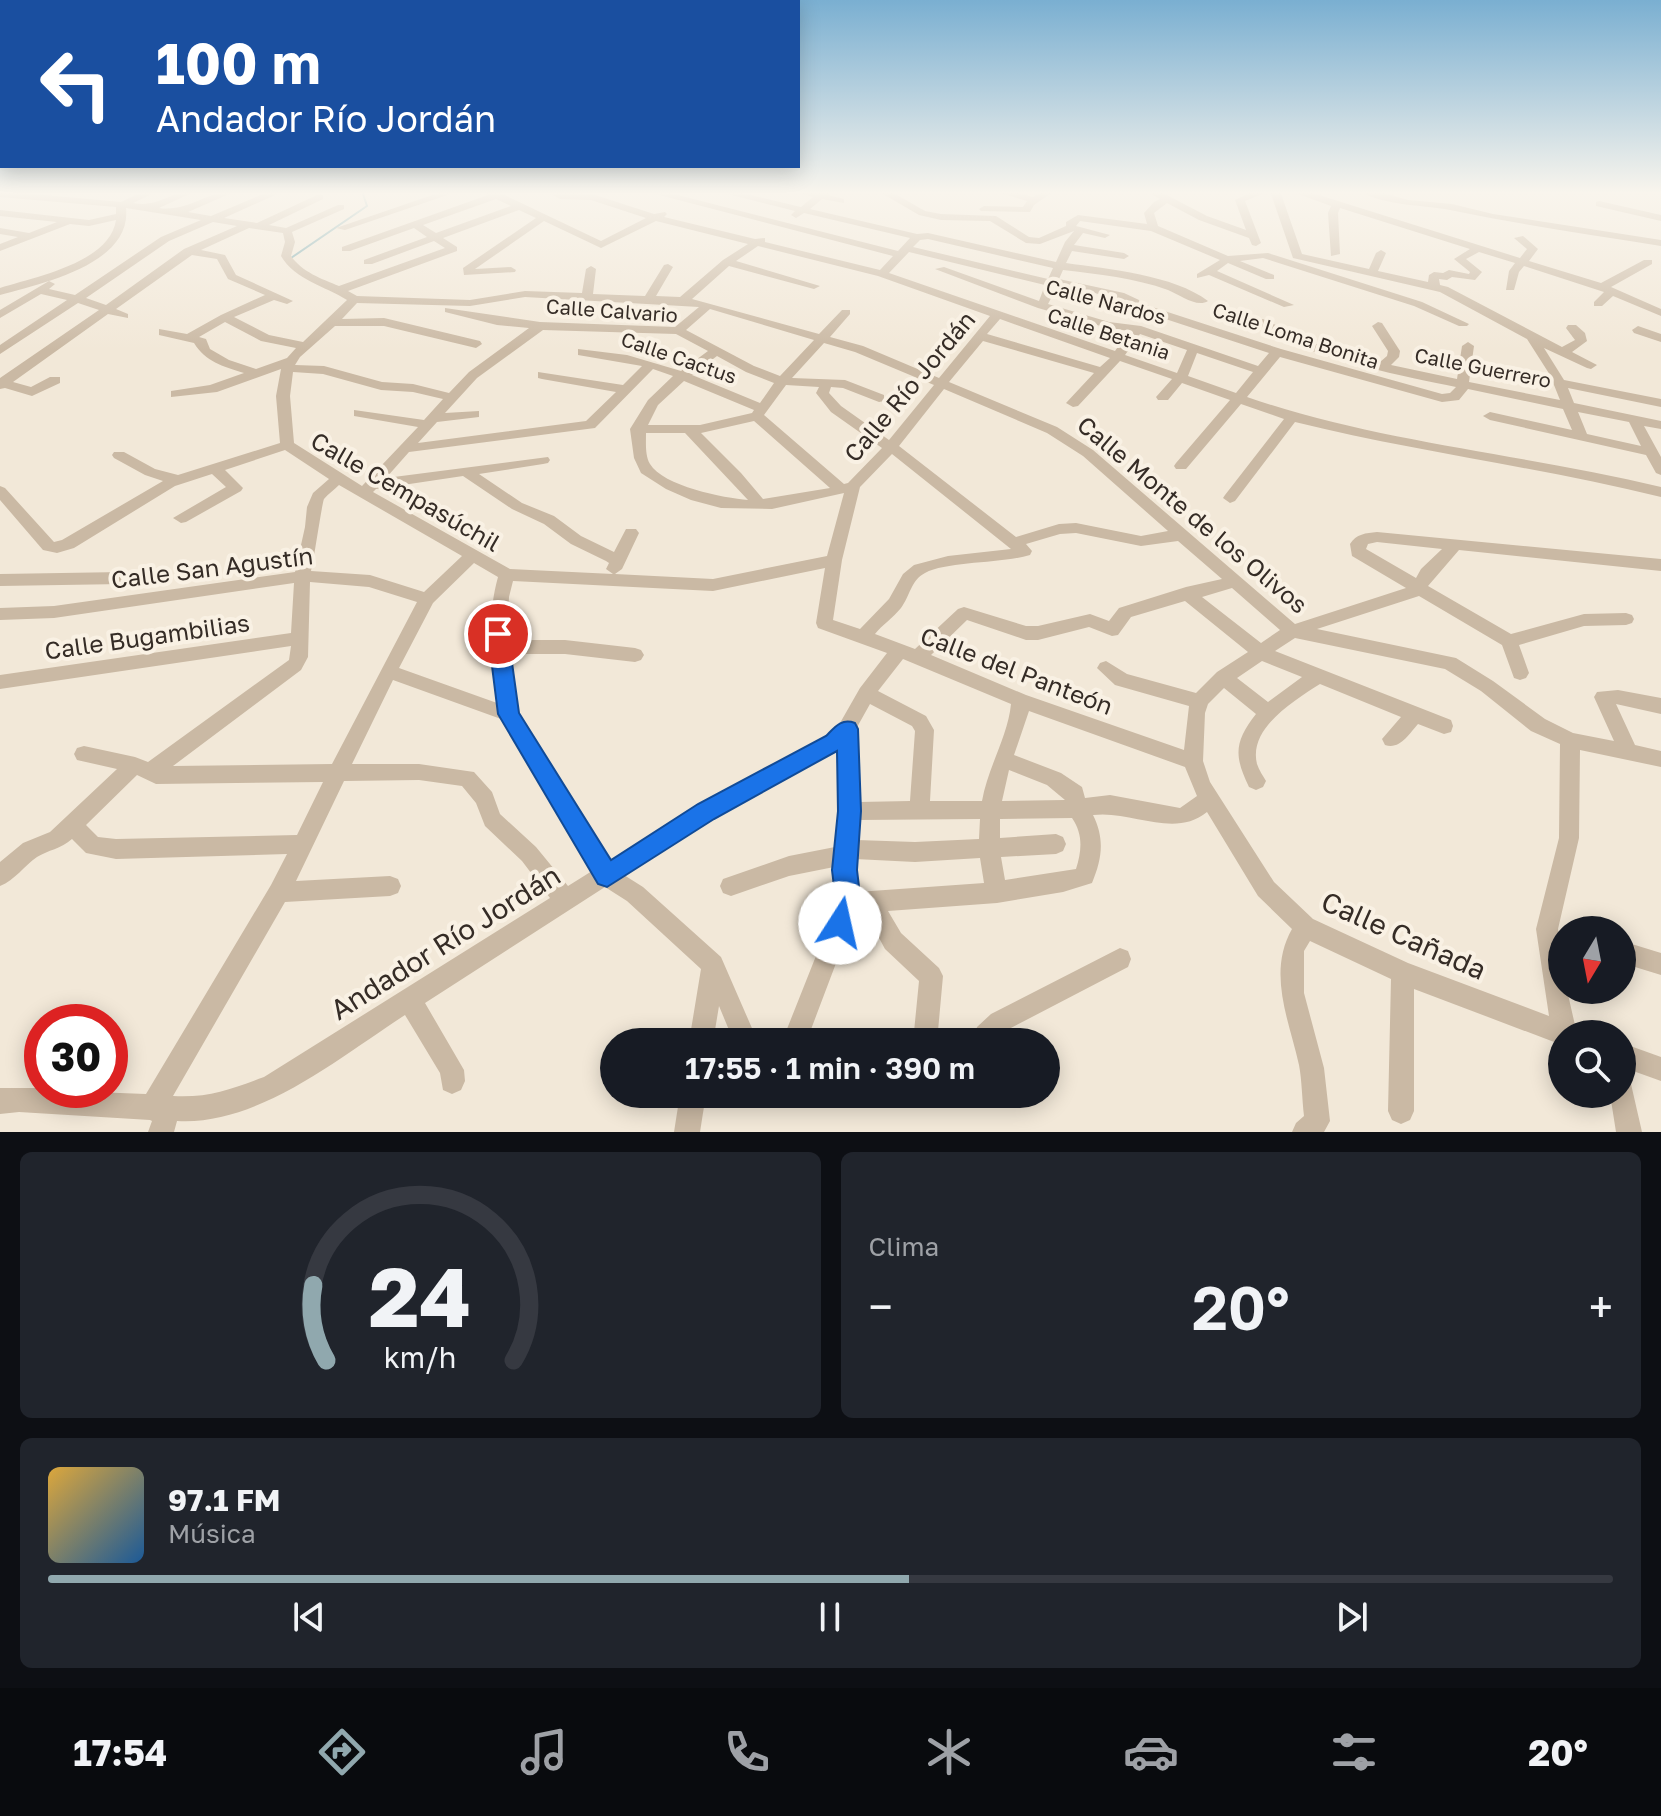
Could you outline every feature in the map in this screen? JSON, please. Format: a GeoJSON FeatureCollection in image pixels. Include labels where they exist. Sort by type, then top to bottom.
{"type":"FeatureCollection","features":[{"type":"Feature","properties":{"kind":"street"},"geometry":{"type":"LineString","coordinates":[[0,315],[106,248],[108,244]]}},
{"type":"Feature","properties":{"kind":"street"},"geometry":{"type":"LineString","coordinates":[[0,350],[159,244]]}},
{"type":"Feature","properties":{"kind":"street"},"geometry":{"type":"LineString","coordinates":[[163,244],[221,257],[232,277],[287,301]]}},
{"type":"Feature","properties":{"kind":"street"},"geometry":{"type":"LineString","coordinates":[[1,383],[189,252],[209,244]]}},
{"type":"Feature","properties":{"kind":"street"},"geometry":{"type":"LineString","coordinates":[[288,365],[354,299],[342,289],[294,269],[288,262],[289,244]]}},
{"type":"Feature","properties":{"kind":"street"},"geometry":{"type":"LineString","coordinates":[[346,249],[360,244]]}},
{"type":"Feature","properties":{"kind":"street"},"geometry":{"type":"LineString","coordinates":[[368,262],[417,244]]}},
{"type":"Feature","properties":{"kind":"street"},"geometry":{"type":"LineString","coordinates":[[342,289],[453,249],[446,244]]}},
{"type":"Feature","properties":{"kind":"street"},"geometry":{"type":"LineString","coordinates":[[505,244],[467,270],[468,273],[511,270]]}},
{"type":"Feature","properties":{"kind":"street"},"geometry":{"type":"LineString","coordinates":[[683,301],[727,262],[757,244]]}},
{"type":"Feature","properties":{"kind":"street","name":"Calle Betania"},"geometry":{"type":"LineString","coordinates":[[757,244],[882,274],[1292,417],[1348,431],[1599,477],[1661,492]]}},
{"type":"Feature","properties":{"kind":"street"},"geometry":{"type":"LineString","coordinates":[[867,244],[944,264]]}},
{"type":"Feature","properties":{"kind":"street"},"geometry":{"type":"LineString","coordinates":[[882,274],[910,244]]}},
{"type":"Feature","properties":{"kind":"street"},"geometry":{"type":"LineString","coordinates":[[924,289],[956,244]]}},
{"type":"Feature","properties":{"kind":"street"},"geometry":{"type":"LineString","coordinates":[[961,244],[1061,266],[1137,278],[1170,287],[1202,301]]}},
{"type":"Feature","properties":{"kind":"street"},"geometry":{"type":"LineString","coordinates":[[1070,244],[1042,306],[1076,306]]}},
{"type":"Feature","properties":{"kind":"street"},"geometry":{"type":"LineString","coordinates":[[1191,244],[1270,277]]}},
{"type":"Feature","properties":{"kind":"street"},"geometry":{"type":"LineString","coordinates":[[1257,244],[1264,255]]}},
{"type":"Feature","properties":{"kind":"street"},"geometry":{"type":"LineString","coordinates":[[1293,244],[1297,256],[1434,286],[1591,365]]}},
{"type":"Feature","properties":{"kind":"street"},"geometry":{"type":"LineString","coordinates":[[1335,244],[1335,254]]}},
{"type":"Feature","properties":{"kind":"street"},"geometry":{"type":"LineString","coordinates":[[1464,244],[1549,276]]}},
{"type":"Feature","properties":{"kind":"street"},"geometry":{"type":"LineString","coordinates":[[1510,288],[1518,264],[1533,246],[1529,244]]}},
{"type":"Feature","properties":{"kind":"street"},"geometry":{"type":"LineString","coordinates":[[1069,247],[1124,256]]}},
{"type":"Feature","properties":{"kind":"street"},"geometry":{"type":"LineString","coordinates":[[1434,286],[1434,275],[1447,277],[1449,273],[1471,278],[1477,272],[1459,259],[1479,248]]}},
{"type":"Feature","properties":{"kind":"street"},"geometry":{"type":"LineString","coordinates":[[1373,271],[1381,253]]}},
{"type":"Feature","properties":{"kind":"street"},"geometry":{"type":"LineString","coordinates":[[1288,305],[1204,273],[1228,259],[1264,255],[1418,304],[1463,324]]}},
{"type":"Feature","properties":{"kind":"street"},"geometry":{"type":"LineString","coordinates":[[727,262],[814,286]]}},
{"type":"Feature","properties":{"kind":"street"},"geometry":{"type":"LineString","coordinates":[[1598,304],[1606,289],[1648,262]]}},
{"type":"Feature","properties":{"kind":"street","name":"Calle Loma Bonita"},"geometry":{"type":"LineString","coordinates":[[944,264],[1120,295],[1134,304],[1277,352],[1411,391],[1449,399],[1462,389],[1463,384]]}},
{"type":"Feature","properties":{"kind":"street","name":"Calle Nardos"},"geometry":{"type":"LineString","coordinates":[[944,264],[1042,306],[1108,325],[1130,327],[1261,371]]}},
{"type":"Feature","properties":{"kind":"street"},"geometry":{"type":"LineString","coordinates":[[1518,264],[1606,289],[1661,313]]}},
{"type":"Feature","properties":{"kind":"street"},"geometry":{"type":"LineString","coordinates":[[648,300],[668,267]]}},
{"type":"Feature","properties":{"kind":"street"},"geometry":{"type":"LineString","coordinates":[[587,297],[591,269]]}},
{"type":"Feature","properties":{"kind":"street"},"geometry":{"type":"LineString","coordinates":[[1,291],[15,282],[71,271]]}},
{"type":"Feature","properties":{"kind":"street"},"geometry":{"type":"LineString","coordinates":[[1073,403],[1116,358],[1130,327],[1137,278]]}},
{"type":"Feature","properties":{"kind":"street"},"geometry":{"type":"LineString","coordinates":[[40,290],[79,299],[124,316]]}},
{"type":"Feature","properties":{"kind":"street","name":"Calle Monte de los Olivos"},"geometry":{"type":"LineString","coordinates":[[354,299],[428,303],[492,301],[525,294],[683,301],[708,305],[859,349],[1052,430],[1088,453],[1292,631],[1450,663],[1487,686],[1538,725],[1570,740],[1661,759]]}},
{"type":"Feature","properties":{"kind":"street"},"geometry":{"type":"LineString","coordinates":[[188,338],[225,317],[273,296]]}},
{"type":"Feature","properties":{"kind":"street","name":"Calle Calvario"},"geometry":{"type":"LineString","coordinates":[[428,303],[497,321],[540,326],[678,331],[782,381],[845,384],[879,398]]}},
{"type":"Feature","properties":{"kind":"street"},"geometry":{"type":"LineString","coordinates":[[678,331],[708,305]]}},
{"type":"Feature","properties":{"kind":"street"},"geometry":{"type":"LineString","coordinates":[[637,429],[690,430],[760,412],[782,381],[846,312]]}},
{"type":"Feature","properties":{"kind":"street","name":"Calle Río Jordán"},"geometry":{"type":"LineString","coordinates":[[824,623],[847,488],[890,448],[996,316]]}},
{"type":"Feature","properties":{"kind":"street"},"geometry":{"type":"LineString","coordinates":[[225,317],[265,338],[306,346]]}},
{"type":"Feature","properties":{"kind":"street","name":"Calle Guerrero"},"geometry":{"type":"LineString","coordinates":[[1259,321],[1309,346],[1382,366],[1661,425]]}},
{"type":"Feature","properties":{"kind":"street"},"geometry":{"type":"LineString","coordinates":[[332,323],[384,322],[476,344]]}},
{"type":"Feature","properties":{"kind":"street"},"geometry":{"type":"LineString","coordinates":[[368,489],[473,375],[540,326]]}},
{"type":"Feature","properties":{"kind":"street"},"geometry":{"type":"LineString","coordinates":[[1378,326],[1394,351],[1393,357],[1382,366]]}},
{"type":"Feature","properties":{"kind":"street"},"geometry":{"type":"LineString","coordinates":[[1563,352],[1581,341],[1581,336],[1572,328]]}},
{"type":"Feature","properties":{"kind":"street"},"geometry":{"type":"LineString","coordinates":[[1638,330],[1661,338]]}},
{"type":"Feature","properties":{"kind":"street"},"geometry":{"type":"LineString","coordinates":[[163,332],[202,342],[204,351],[225,363],[255,373]]}},
{"type":"Feature","properties":{"kind":"street"},"geometry":{"type":"LineString","coordinates":[[980,336],[1103,372]]}},
{"type":"Feature","properties":{"kind":"street"},"geometry":{"type":"LineString","coordinates":[[1531,337],[1560,383],[1581,436]]}},
{"type":"Feature","properties":{"kind":"street"},"geometry":{"type":"LineString","coordinates":[[1463,384],[1468,346]]}},
{"type":"Feature","properties":{"kind":"street"},"geometry":{"type":"LineString","coordinates":[[1163,397],[1181,377],[1194,347]]}},
{"type":"Feature","properties":{"kind":"street"},"geometry":{"type":"LineString","coordinates":[[716,351],[644,413],[637,429],[641,464],[646,470],[722,505],[821,497],[847,488]]}},
{"type":"Feature","properties":{"kind":"street","name":"Calle Cactus"},"geometry":{"type":"LineString","coordinates":[[582,352],[610,354],[683,377],[760,412],[847,488]]}},
{"type":"Feature","properties":{"kind":"street"},"geometry":{"type":"LineString","coordinates":[[1181,466],[1218,426],[1236,398],[1277,352]]}},
{"type":"Feature","properties":{"kind":"street"},"geometry":{"type":"LineString","coordinates":[[176,394],[212,389],[288,365],[453,398]]}},
{"type":"Feature","properties":{"kind":"street","name":"Calle Cempasúchil"},"geometry":{"type":"LineString","coordinates":[[288,365],[283,396],[287,445],[300,457],[368,489],[507,575],[713,585],[834,560]]}},
{"type":"Feature","properties":{"kind":"street"},"geometry":{"type":"LineString","coordinates":[[403,449],[590,425],[649,366]]}},
{"type":"Feature","properties":{"kind":"street"},"geometry":{"type":"LineString","coordinates":[[542,375],[624,389]]}},
{"type":"Feature","properties":{"kind":"street"},"geometry":{"type":"LineString","coordinates":[[1,383],[32,392],[55,380]]}},
{"type":"Feature","properties":{"kind":"street"},"geometry":{"type":"LineString","coordinates":[[827,383],[822,393],[836,409],[1024,551],[1011,557],[961,560],[922,567],[911,574],[894,606],[869,628],[863,639]]}},
{"type":"Feature","properties":{"kind":"street"},"geometry":{"type":"LineString","coordinates":[[1560,383],[1661,403]]}},
{"type":"Feature","properties":{"kind":"street"},"geometry":{"type":"LineString","coordinates":[[359,413],[432,421],[474,414]]}},
{"type":"Feature","properties":{"kind":"street"},"geometry":{"type":"LineString","coordinates":[[1490,416],[1650,452]]}},
{"type":"Feature","properties":{"kind":"street"},"geometry":{"type":"LineString","coordinates":[[1230,498],[1292,417]]}},
{"type":"Feature","properties":{"kind":"street"},"geometry":{"type":"LineString","coordinates":[[1634,419],[1661,470]]}},
{"type":"Feature","properties":{"kind":"street"},"geometry":{"type":"LineString","coordinates":[[690,430],[759,504]]}},
{"type":"Feature","properties":{"kind":"street"},"geometry":{"type":"LineString","coordinates":[[0,491],[49,546],[57,548],[177,480],[287,445]]}},
{"type":"Feature","properties":{"kind":"street"},"geometry":{"type":"LineString","coordinates":[[119,455],[150,472],[177,480]]}},
{"type":"Feature","properties":{"kind":"street"},"geometry":{"type":"LineString","coordinates":[[368,489],[543,460]]}},
{"type":"Feature","properties":{"kind":"street"},"geometry":{"type":"LineString","coordinates":[[181,518],[236,488],[214,468]]}},
{"type":"Feature","properties":{"kind":"street"},"geometry":{"type":"LineString","coordinates":[[465,471],[517,506],[549,520],[576,540],[616,561]]}},
{"type":"Feature","properties":{"kind":"street"},"geometry":{"type":"LineString","coordinates":[[0,876],[30,850],[57,839],[142,768],[295,665],[301,638],[302,576],[313,527],[314,507],[318,496],[339,478]]}},
{"type":"Feature","properties":{"kind":"street"},"geometry":{"type":"LineString","coordinates":[[1016,542],[1059,529],[1089,530],[1141,541],[1180,535]]}},
{"type":"Feature","properties":{"kind":"street"},"geometry":{"type":"LineString","coordinates":[[610,578],[631,533]]}},
{"type":"Feature","properties":{"kind":"street"},"geometry":{"type":"LineString","coordinates":[[1520,673],[1509,641],[1417,590],[1358,552],[1358,544],[1364,539],[1377,537],[1661,565]]}},
{"type":"Feature","properties":{"kind":"street"},"geometry":{"type":"LineString","coordinates":[[1106,668],[1121,680],[1200,701],[1223,677],[1292,631],[1417,590],[1427,573],[1457,543]]}},
{"type":"Feature","properties":{"kind":"street"},"geometry":{"type":"LineString","coordinates":[[160,1117],[279,892],[427,599],[472,556]]}},
{"type":"Feature","properties":{"kind":"street"},"geometry":{"type":"LineString","coordinates":[[507,575],[499,613],[508,714],[607,876],[635,894],[713,965],[740,1028]]}},
{"type":"Feature","properties":{"kind":"street","name":"Calle San Agustín"},"geometry":{"type":"LineString","coordinates":[[0,614],[54,612],[302,576],[370,581],[427,599]]}},
{"type":"Feature","properties":{"kind":"street"},"geometry":{"type":"LineString","coordinates":[[0,580],[123,578]]}},
{"type":"Feature","properties":{"kind":"street"},"geometry":{"type":"LineString","coordinates":[[1186,593],[1233,582]]}},
{"type":"Feature","properties":{"kind":"street"},"geometry":{"type":"LineString","coordinates":[[1186,593],[1261,653],[1444,726]]}},
{"type":"Feature","properties":{"kind":"street","name":"Andador Río Jordán"},"geometry":{"type":"LineString","coordinates":[[0,1101],[19,1099],[160,1117],[226,1104],[272,1086],[706,811],[834,742],[847,729],[866,693],[908,654],[964,613],[1026,633],[1090,620],[1116,630],[1125,612],[1186,593]]}},
{"type":"Feature","properties":{"kind":"street"},"geometry":{"type":"LineString","coordinates":[[1509,641],[1584,620],[1626,619]]}},
{"type":"Feature","properties":{"kind":"street","name":"Calle del Panteón"},"geometry":{"type":"LineString","coordinates":[[824,623],[1020,700],[1193,761]]}},
{"type":"Feature","properties":{"kind":"street","name":"Calle Bugambilias"},"geometry":{"type":"LineString","coordinates":[[0,682],[301,638]]}},
{"type":"Feature","properties":{"kind":"street"},"geometry":{"type":"LineString","coordinates":[[500,647],[565,647],[635,655]]}},
{"type":"Feature","properties":{"kind":"street"},"geometry":{"type":"LineString","coordinates":[[388,671],[508,714]]}},
{"type":"Feature","properties":{"kind":"street"},"geometry":{"type":"LineString","coordinates":[[1223,677],[1266,711]]}},
{"type":"Feature","properties":{"kind":"street"},"geometry":{"type":"LineString","coordinates":[[1256,781],[1248,771],[1246,754],[1252,735],[1266,711],[1316,677]]}},
{"type":"Feature","properties":{"kind":"street"},"geometry":{"type":"LineString","coordinates":[[866,693],[919,721],[925,730],[920,808]]}},
{"type":"Feature","properties":{"kind":"street"},"geometry":{"type":"LineString","coordinates":[[1629,752],[1603,697],[1661,706]]}},
{"type":"Feature","properties":{"kind":"street"},"geometry":{"type":"LineString","coordinates":[[997,893],[988,848],[991,807],[1002,759],[1020,716],[1020,700]]}},
{"type":"Feature","properties":{"kind":"street","name":"Calle Cañada"},"geometry":{"type":"LineString","coordinates":[[1200,701],[1193,761],[1208,799],[1266,889],[1305,927],[1403,973],[1548,1028]]}},
{"type":"Feature","properties":{"kind":"street"},"geometry":{"type":"LineString","coordinates":[[1392,739],[1413,716]]}},
{"type":"Feature","properties":{"kind":"street"},"geometry":{"type":"LineString","coordinates":[[847,729],[849,811],[846,852],[860,902],[893,941],[931,976],[926,1028]]}},
{"type":"Feature","properties":{"kind":"street"},"geometry":{"type":"LineString","coordinates":[[1557,916],[1569,838],[1570,740]]}},
{"type":"Feature","properties":{"kind":"street"},"geometry":{"type":"LineString","coordinates":[[84,754],[142,768],[156,775],[419,772],[467,778],[485,798],[492,819],[529,854],[566,901]]}},
{"type":"Feature","properties":{"kind":"street"},"geometry":{"type":"LineString","coordinates":[[860,902],[997,893],[1018,886],[1074,880],[1084,876],[1093,847],[1090,827],[1076,808],[1075,793],[1054,779],[1002,759]]}},
{"type":"Feature","properties":{"kind":"street"},"geometry":{"type":"LineString","coordinates":[[849,811],[1076,808],[1110,804],[1180,817],[1208,799]]}},
{"type":"Feature","properties":{"kind":"street"},"geometry":{"type":"LineString","coordinates":[[72,825],[93,846],[116,849],[302,844]]}},
{"type":"Feature","properties":{"kind":"street"},"geometry":{"type":"LineString","coordinates":[[731,886],[789,866],[846,852],[915,852],[1056,844]]}},
{"type":"Feature","properties":{"kind":"street"},"geometry":{"type":"LineString","coordinates":[[279,892],[390,886]]}},
{"type":"Feature","properties":{"kind":"street"},"geometry":{"type":"LineString","coordinates":[[800,1028],[860,902]]}},
{"type":"Feature","properties":{"kind":"street"},"geometry":{"type":"LineString","coordinates":[[1305,927],[1293,949],[1291,969],[1292,993],[1312,1068],[1317,1121],[1305,1132]]}},
{"type":"Feature","properties":{"kind":"street"},"geometry":{"type":"LineString","coordinates":[[1636,956],[1661,964]]}},
{"type":"Feature","properties":{"kind":"street"},"geometry":{"type":"LineString","coordinates":[[993,1028],[999,1022],[1120,959]]}},
{"type":"Feature","properties":{"kind":"street"},"geometry":{"type":"LineString","coordinates":[[703,1028],[713,965]]}},
{"type":"Feature","properties":{"kind":"street"},"geometry":{"type":"LineString","coordinates":[[1401,1111],[1403,973]]}},
{"type":"Feature","properties":{"kind":"street"},"geometry":{"type":"LineString","coordinates":[[409,999],[452,1070],[452,1081]]}},
{"type":"Feature","properties":{"kind":"street"},"geometry":{"type":"LineString","coordinates":[[1636,1060],[1661,1069]]}},
{"type":"Feature","properties":{"kind":"street"},"geometry":{"type":"LineString","coordinates":[[687,1132],[691,1108]]}},
{"type":"Feature","properties":{"kind":"street"},"geometry":{"type":"LineString","coordinates":[[1625,1108],[1629,1132]]}},
{"type":"Feature","properties":{"kind":"waterway"},"geometry":{"type":"LineString","coordinates":[[291,258],[312,244]]}},
{"type":"Feature","properties":{"kind":"route"},"geometry":{"type":"LineString","coordinates":[[498,634],[508,714],[607,876],[706,811],[834,742],[847,729],[849,811],[844,870],[848,903],[840,923]]}}]}
